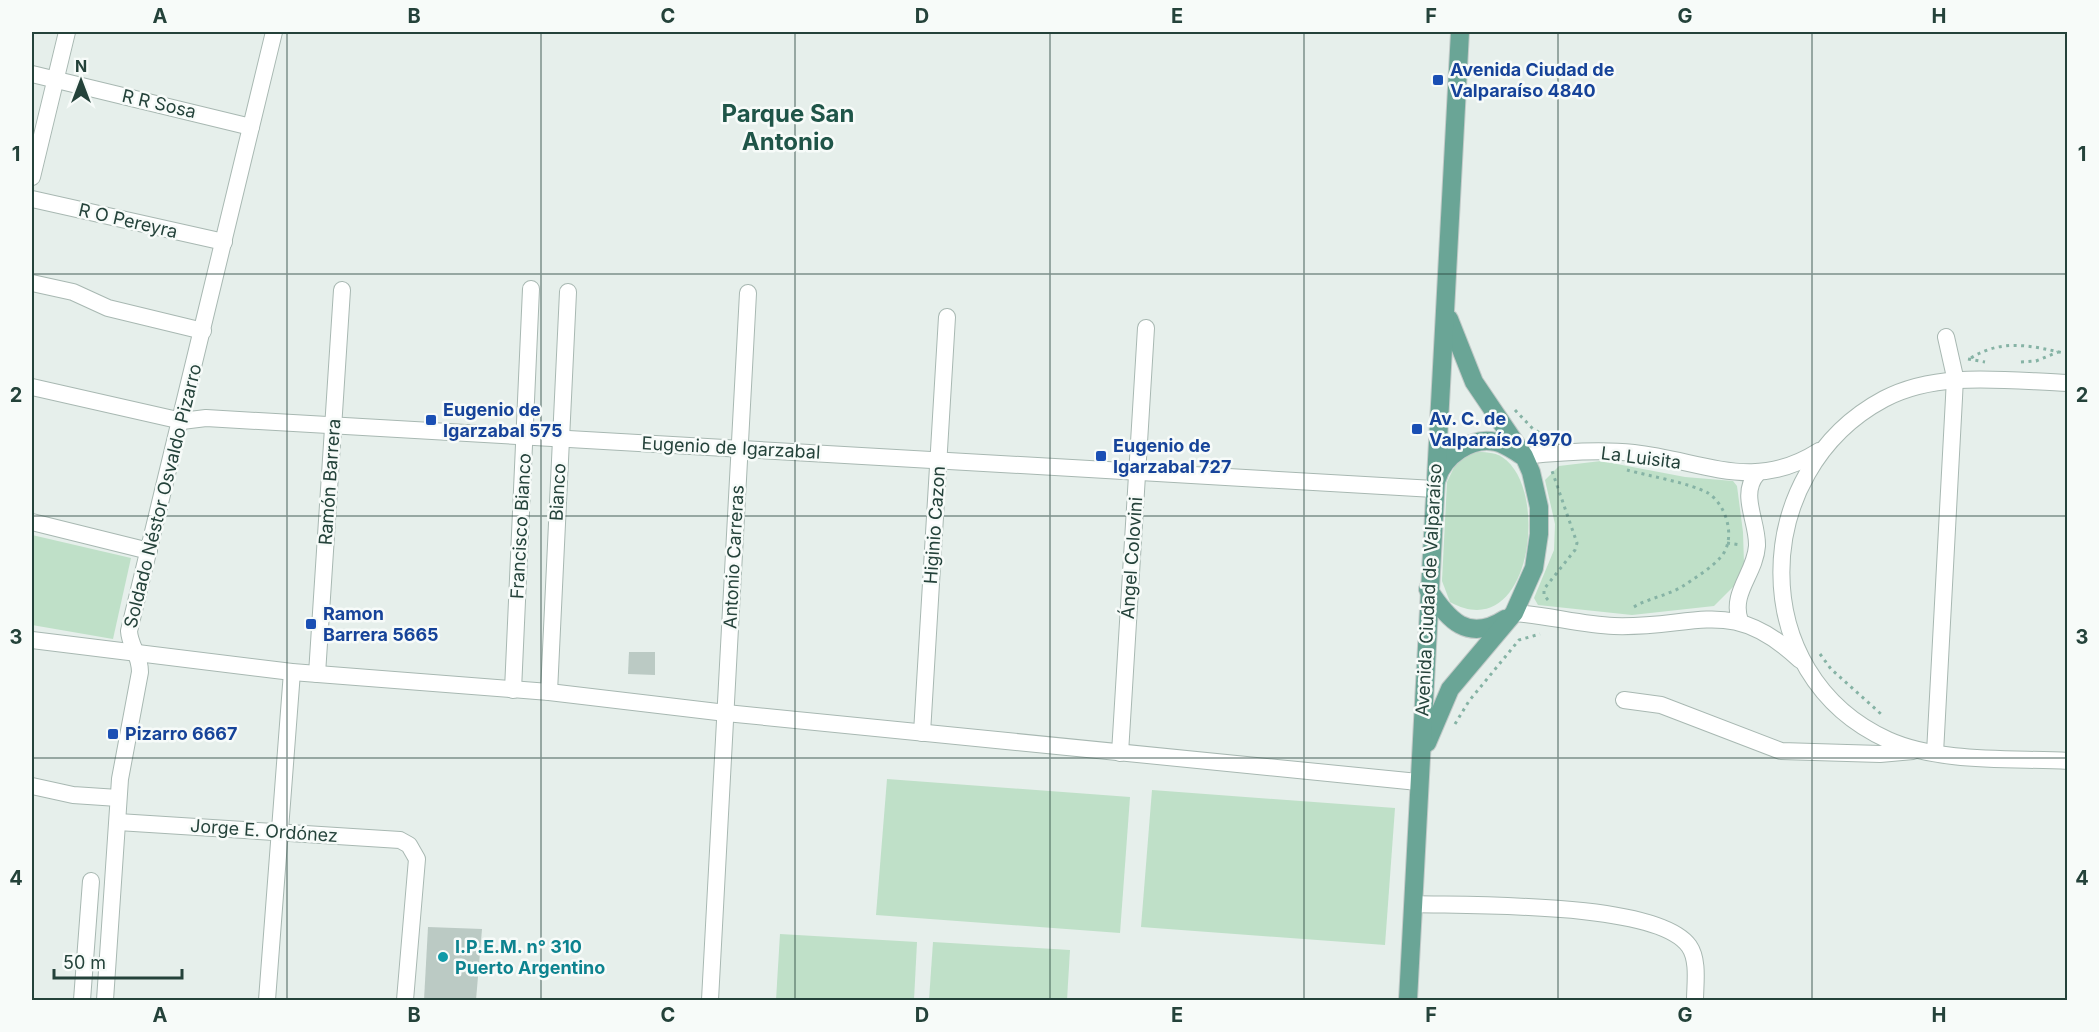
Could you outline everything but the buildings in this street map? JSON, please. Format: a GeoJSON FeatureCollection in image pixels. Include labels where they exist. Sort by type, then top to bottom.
{"type":"FeatureCollection","features":[{"type":"Feature","properties":{"kind":"main road","name":"Avenida Ciudad de Valparaíso"},"geometry":{"type":"LineString","coordinates":[[1408,1000],[1428,590],[1460,32]]}},
{"type":"Feature","properties":{"kind":"main road","name":"Avenida Ciudad de Valparaíso"},"geometry":{"type":"LineString","coordinates":[[1419,773],[1435,719],[1450,689],[1514,613],[1534,568],[1539,534],[1539,507],[1524,456],[1474,382],[1460,353],[1445,309]]}},
{"type":"Feature","properties":{"kind":"main road"},"geometry":{"type":"LineString","coordinates":[[1434,489],[1440,468],[1455,452],[1471,445],[1495,442],[1524,456]]}},
{"type":"Feature","properties":{"kind":"main road"},"geometry":{"type":"LineString","coordinates":[[1428,590],[1456,625],[1488,628],[1514,613]]}},
{"type":"Feature","properties":{"kind":"street"},"geometry":{"type":"LineString","coordinates":[[32,177],[67,32]]}},
{"type":"Feature","properties":{"kind":"street","name":"Soldado Néstor Osvaldo Pizarro"},"geometry":{"type":"LineString","coordinates":[[105,1000],[118,798],[140,672],[139,655],[129,639],[129,631],[182,421],[274,32]]}},
{"type":"Feature","properties":{"kind":"street","name":"R R Sosa"},"geometry":{"type":"LineString","coordinates":[[32,74],[251,127]]}},
{"type":"Feature","properties":{"kind":"street","name":"R O Pereyra"},"geometry":{"type":"LineString","coordinates":[[32,199],[224,242]]}},
{"type":"Feature","properties":{"kind":"street"},"geometry":{"type":"LineString","coordinates":[[32,282],[73,292],[108,308],[202,331]]}},
{"type":"Feature","properties":{"kind":"street","name":"Francisco Bianco"},"geometry":{"type":"LineString","coordinates":[[513,690],[531,289]]}},
{"type":"Feature","properties":{"kind":"street","name":"Ramón Barrera"},"geometry":{"type":"LineString","coordinates":[[317,674],[342,290]]}},
{"type":"Feature","properties":{"kind":"street","name":"Bianco"},"geometry":{"type":"LineString","coordinates":[[549,692],[567,292]]}},
{"type":"Feature","properties":{"kind":"street","name":"Antonio Carreras"},"geometry":{"type":"LineString","coordinates":[[711,1000],[748,293]]}},
{"type":"Feature","properties":{"kind":"street","name":"Higinio Cazon"},"geometry":{"type":"LineString","coordinates":[[922,733],[947,316]]}},
{"type":"Feature","properties":{"kind":"street","name":"Ángel Colovini"},"geometry":{"type":"LineString","coordinates":[[1120,753],[1146,328]]}},
{"type":"Feature","properties":{"kind":"street"},"geometry":{"type":"LineString","coordinates":[[1927,752],[1955,381],[1946,337]]}},
{"type":"Feature","properties":{"kind":"street","name":"La Luisita"},"geometry":{"type":"LineString","coordinates":[[1927,752],[1889,740],[1848,716],[1827,695],[1796,645],[1784,604],[1780,556],[1794,498],[1825,447],[1839,431],[1885,399],[1924,386],[1955,381],[2067,382]]}},
{"type":"Feature","properties":{"kind":"street","name":"Eugenio de Igarzabal"},"geometry":{"type":"LineString","coordinates":[[32,387],[182,421],[206,418],[739,447],[939,461],[1138,470],[1434,489]]}},
{"type":"Feature","properties":{"kind":"street","name":"La Luisita"},"geometry":{"type":"LineString","coordinates":[[1524,456],[1602,451],[1640,454],[1725,472],[1757,474],[1802,462],[1825,447]]}},
{"type":"Feature","properties":{"kind":"street"},"geometry":{"type":"LineString","coordinates":[[1775,470],[1791,481],[1794,498]]}},
{"type":"Feature","properties":{"kind":"street"},"geometry":{"type":"LineString","coordinates":[[1740,621],[1736,604],[1755,561],[1757,547],[1749,497],[1753,479],[1757,474]]}},
{"type":"Feature","properties":{"kind":"street"},"geometry":{"type":"LineString","coordinates":[[32,522],[149,551]]}},
{"type":"Feature","properties":{"kind":"street"},"geometry":{"type":"LineString","coordinates":[[1760,629],[1774,623],[1784,604]]}},
{"type":"Feature","properties":{"kind":"street","name":"La Luisita"},"geometry":{"type":"LineString","coordinates":[[1514,613],[1613,626],[1653,626],[1707,618],[1740,621],[1778,640],[1807,666]]}},
{"type":"Feature","properties":{"kind":"street"},"geometry":{"type":"LineString","coordinates":[[32,640],[139,655],[292,672],[549,692],[726,713],[1120,753],[1419,773]]}},
{"type":"Feature","properties":{"kind":"street"},"geometry":{"type":"LineString","coordinates":[[267,1000],[292,672]]}},
{"type":"Feature","properties":{"kind":"street"},"geometry":{"type":"LineString","coordinates":[[1624,700],[1662,705],[1781,751],[1880,754],[1927,752],[2067,760]]}},
{"type":"Feature","properties":{"kind":"street"},"geometry":{"type":"LineString","coordinates":[[32,786],[73,795],[118,798]]}},
{"type":"Feature","properties":{"kind":"street","name":"Jorge E. Ordónez"},"geometry":{"type":"LineString","coordinates":[[118,822],[400,840],[409,845],[417,859],[405,1000]]}},
{"type":"Feature","properties":{"kind":"street"},"geometry":{"type":"LineString","coordinates":[[82,1000],[90,881]]}},
{"type":"Feature","properties":{"kind":"street"},"geometry":{"type":"LineString","coordinates":[[1413,904],[1598,912],[1630,918],[1669,931],[1683,939],[1691,948],[1695,961],[1695,1000]]}},
{"type":"Feature","properties":{"kind":"path"},"geometry":{"type":"LineString","coordinates":[[1951,361],[1971,358],[1989,348],[2024,345],[2067,354]]}},
{"type":"Feature","properties":{"kind":"path"},"geometry":{"type":"LineString","coordinates":[[2018,363],[2036,361],[2058,352]]}},
{"type":"Feature","properties":{"kind":"path"},"geometry":{"type":"LineString","coordinates":[[1971,358],[1990,363]]}},
{"type":"Feature","properties":{"kind":"path"},"geometry":{"type":"LineString","coordinates":[[1511,405],[1533,429],[1548,437],[1552,471],[1577,543],[1575,550],[1544,590],[1548,600],[1558,604]]}},
{"type":"Feature","properties":{"kind":"path"},"geometry":{"type":"LineString","coordinates":[[1640,454],[1643,475]]}},
{"type":"Feature","properties":{"kind":"path"},"geometry":{"type":"LineString","coordinates":[[1616,469],[1706,492],[1719,502],[1726,515],[1727,543],[1720,558],[1681,587],[1631,609]]}},
{"type":"Feature","properties":{"kind":"path"},"geometry":{"type":"LineString","coordinates":[[1552,471],[1562,470]]}},
{"type":"Feature","properties":{"kind":"path"},"geometry":{"type":"LineString","coordinates":[[1454,727],[1469,701],[1519,640],[1542,634]]}},
{"type":"Feature","properties":{"kind":"path"},"geometry":{"type":"LineString","coordinates":[[1819,651],[1831,669],[1886,718]]}},
{"type":"Feature","properties":{"kind":"green space"},"geometry":{"type":"Polygon","coordinates":[[[1475,452],[1499,455],[1517,474],[1526,499],[1528,528],[1525,558],[1515,584],[1499,603],[1478,610],[1450,602],[1442,581],[1447,482],[1457,461],[1475,452]]]}},
{"type":"Feature","properties":{"kind":"green space"},"geometry":{"type":"Polygon","coordinates":[[[1601,461],[1685,477],[1733,481],[1737,486],[1743,532],[1744,564],[1735,585],[1714,606],[1632,615],[1538,605],[1534,598],[1554,550],[1555,524],[1545,480],[1559,466],[1601,461]]]}},
{"type":"Feature","properties":{"kind":"green space"},"geometry":{"type":"Polygon","coordinates":[[[32,535],[131,558],[113,639],[32,625],[32,535]]]}},
{"type":"Feature","properties":{"kind":"green space"},"geometry":{"type":"Polygon","coordinates":[[[887,779],[1130,797],[1120,933],[876,915],[887,779]]]}},
{"type":"Feature","properties":{"kind":"green space"},"geometry":{"type":"Polygon","coordinates":[[[1152,790],[1395,808],[1385,945],[1141,927],[1152,790]]]}},
{"type":"Feature","properties":{"kind":"green space"},"geometry":{"type":"Polygon","coordinates":[[[780,934],[917,942],[914,1000],[776,1000],[780,934]]]}},
{"type":"Feature","properties":{"kind":"green space"},"geometry":{"type":"Polygon","coordinates":[[[933,942],[1070,950],[1067,1000],[929,1000],[933,942]]]}},
{"type":"Feature","properties":{"kind":"place","name":"Avenida Ciudad de Valparaíso 4840"},"geometry":{"type":"Point","coordinates":[1438,80]}},
{"type":"Feature","properties":{"kind":"place","name":"Eugenio de Igarzabal 575"},"geometry":{"type":"Point","coordinates":[431,420]}},
{"type":"Feature","properties":{"kind":"place","name":"Av. C. de Valparaíso 4970"},"geometry":{"type":"Point","coordinates":[1417,429]}},
{"type":"Feature","properties":{"kind":"place","name":"Eugenio de Igarzabal 727"},"geometry":{"type":"Point","coordinates":[1101,456]}},
{"type":"Feature","properties":{"kind":"place","name":"Ramon Barrera 5665"},"geometry":{"type":"Point","coordinates":[311,624]}},
{"type":"Feature","properties":{"kind":"place","name":"Pizarro 6667"},"geometry":{"type":"Point","coordinates":[113,734]}},
{"type":"Feature","properties":{"kind":"place","name":"I.P.E.M. n° 310 Puerto Argentino"},"geometry":{"type":"Point","coordinates":[443,957]}},
{"type":"Feature","properties":{"kind":"district","name":"Parque San Antonio"},"geometry":{"type":"Point","coordinates":[788,128]}}]}
